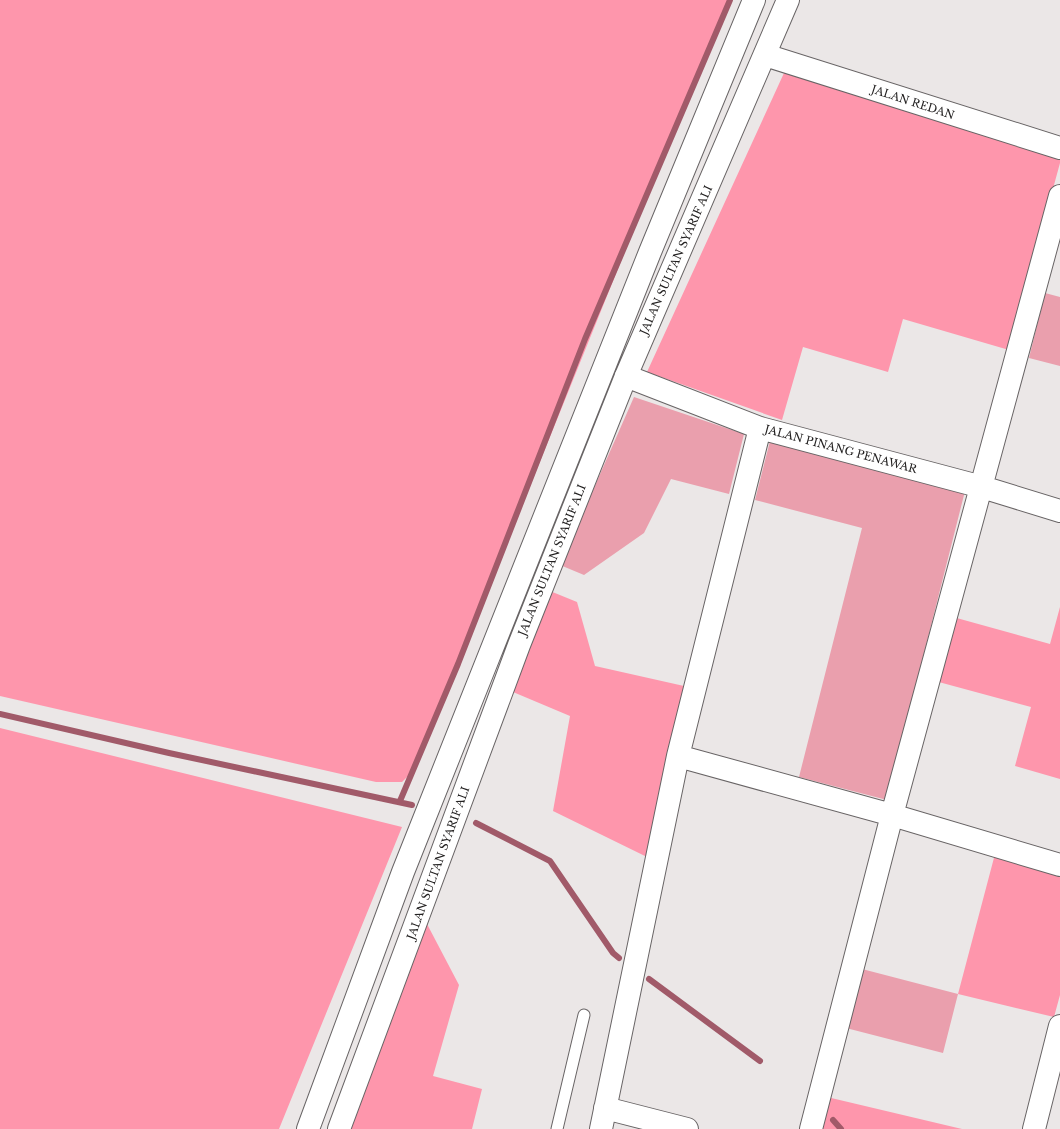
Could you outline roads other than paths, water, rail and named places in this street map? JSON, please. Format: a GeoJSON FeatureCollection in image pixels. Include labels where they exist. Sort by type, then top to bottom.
{"type":"FeatureCollection","features":[{"type":"Feature","properties":{"kind":"street","name":"JALAN SULTAN SYARIF ALI"},"geometry":{"type":"LineString","coordinates":[[308,1129],[403,872],[650,252],[754,0]]}},
{"type":"Feature","properties":{"kind":"street","name":"JALAN SULTAN SYARIF ALI"},"geometry":{"type":"LineString","coordinates":[[339,1129],[519,645],[626,376],[788,0]]}},
{"type":"Feature","properties":{"kind":"street","name":"JALAN REDAN"},"geometry":{"type":"LineString","coordinates":[[765,55],[1060,148]]}},
{"type":"Feature","properties":{"kind":"street"},"geometry":{"type":"LineString","coordinates":[[811,1129],[892,816],[1060,196]]}},
{"type":"Feature","properties":{"kind":"street","name":"JALAN PINANG PENAWAR"},"geometry":{"type":"LineString","coordinates":[[626,376],[760,428],[982,487],[1060,511]]}},
{"type":"Feature","properties":{"kind":"street"},"geometry":{"type":"LineString","coordinates":[[601,1129],[678,756],[760,428]]}},
{"type":"Feature","properties":{"kind":"street"},"geometry":{"type":"LineString","coordinates":[[678,756],[1060,865]]}},
{"type":"Feature","properties":{"kind":"street"},"geometry":{"type":"LineString","coordinates":[[403,872],[431,884]]}},
{"type":"Feature","properties":{"kind":"street"},"geometry":{"type":"LineString","coordinates":[[1034,1129],[1060,1026]]}},
{"type":"Feature","properties":{"kind":"street"},"geometry":{"type":"LineString","coordinates":[[605,1108],[687,1129]]}},
{"type":"Feature","properties":{"kind":"lane"},"geometry":{"type":"LineString","coordinates":[[557,1129],[584,1015]]}},
{"type":"Feature","properties":{"kind":"waterway"},"geometry":{"type":"LineString","coordinates":[[400,801],[458,664],[585,339],[730,0]]}},
{"type":"Feature","properties":{"kind":"waterway"},"geometry":{"type":"LineString","coordinates":[[0,714],[169,753],[412,805]]}},
{"type":"Feature","properties":{"kind":"waterway"},"geometry":{"type":"LineString","coordinates":[[476,823],[550,861],[613,953],[619,958]]}},
{"type":"Feature","properties":{"kind":"waterway"},"geometry":{"type":"LineString","coordinates":[[649,979],[760,1061]]}},
{"type":"Feature","properties":{"kind":"waterway"},"geometry":{"type":"LineString","coordinates":[[833,1120],[841,1129]]}}]}
